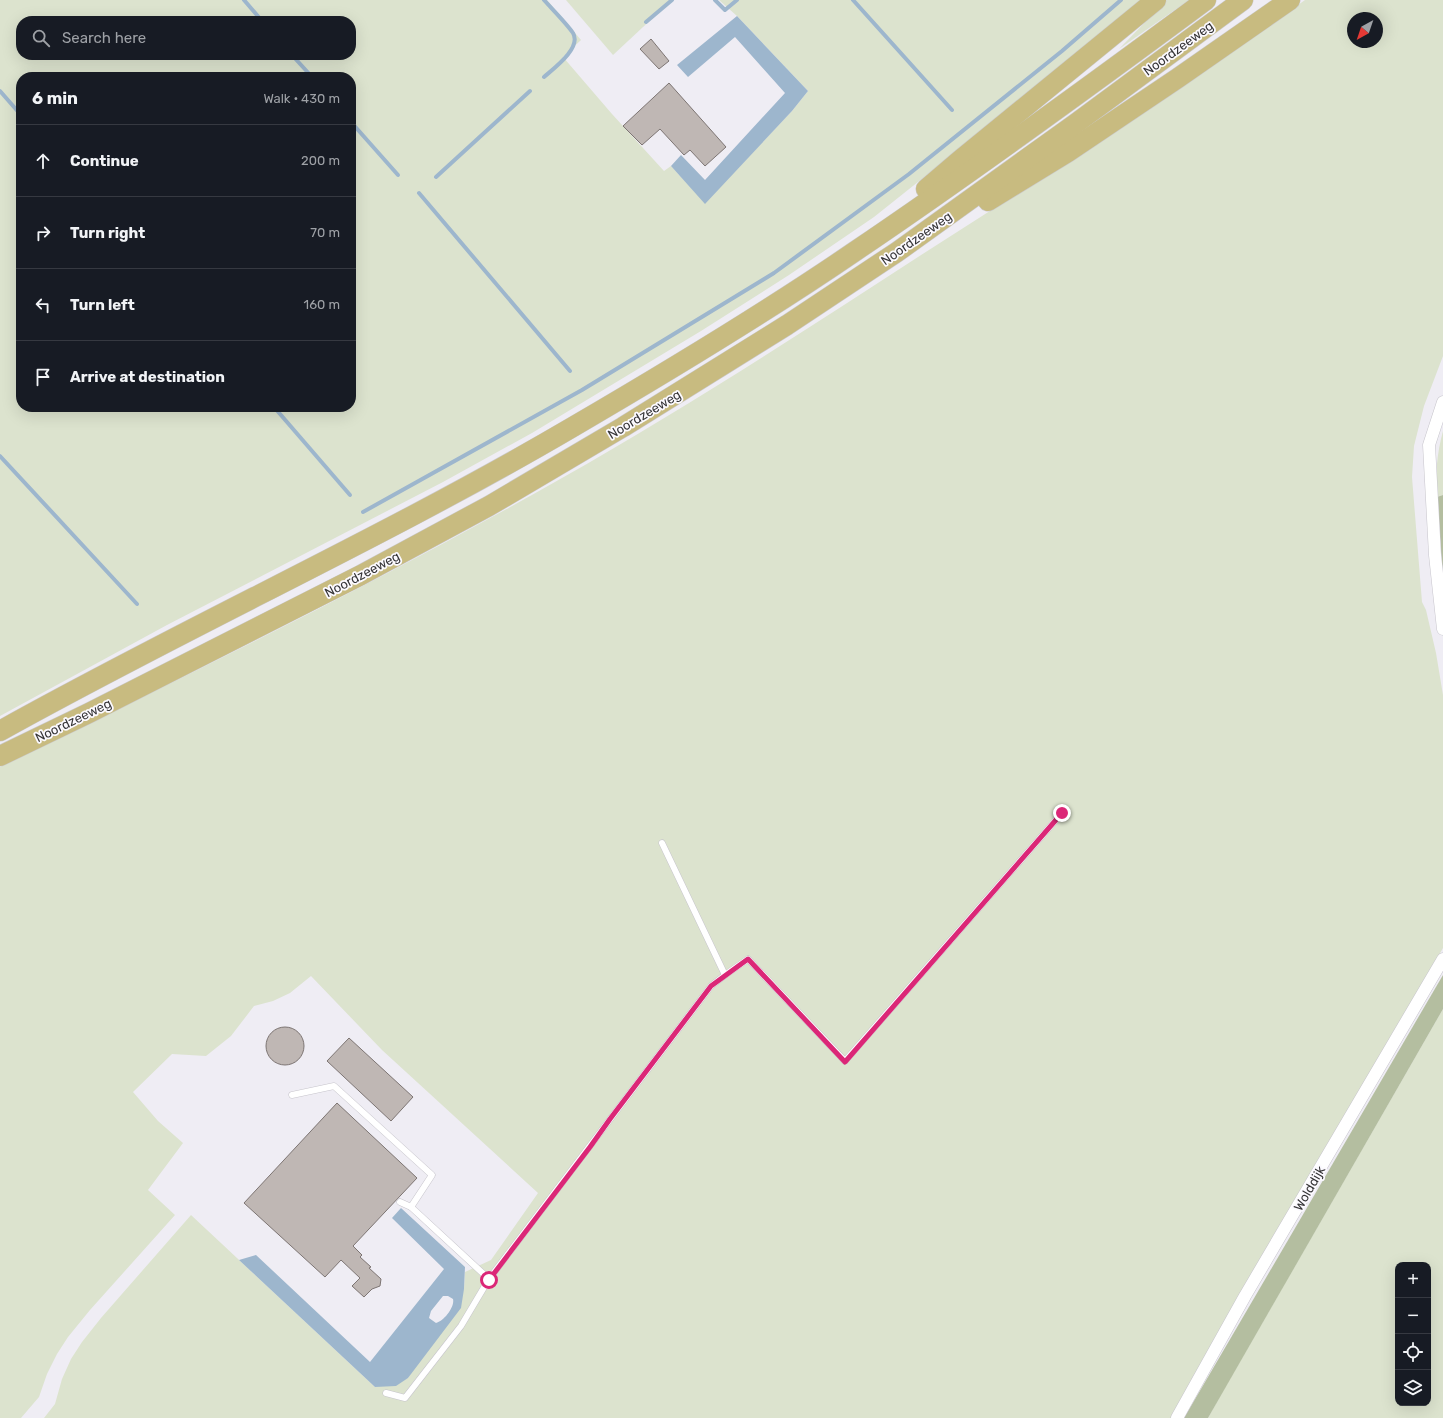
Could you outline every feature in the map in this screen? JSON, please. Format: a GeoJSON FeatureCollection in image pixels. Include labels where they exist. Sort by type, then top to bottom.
{"type":"FeatureCollection","features":[{"type":"Feature","properties":{"kind":"highway"},"geometry":{"type":"LineString","coordinates":[[852,254],[960,160],[1156,0]]}},
{"type":"Feature","properties":{"kind":"highway","name":"Noordzeeweg"},"geometry":{"type":"LineString","coordinates":[[0,731],[201,623],[401,522],[568,430],[726,335],[852,254],[983,163],[1206,0]]}},
{"type":"Feature","properties":{"kind":"highway","name":"Noordzeeweg"},"geometry":{"type":"LineString","coordinates":[[0,756],[89,713],[361,575],[489,506],[623,427],[729,361],[897,252],[1075,124],[1243,0]]}},
{"type":"Feature","properties":{"kind":"highway"},"geometry":{"type":"LineString","coordinates":[[897,252],[983,204],[1068,152],[1290,0]]}},
{"type":"Feature","properties":{"kind":"street"},"geometry":{"type":"LineString","coordinates":[[1443,402],[1428,445],[1435,555],[1443,629]]}},
{"type":"Feature","properties":{"kind":"street","name":"Wolddijk"},"geometry":{"type":"LineString","coordinates":[[1177,1418],[1245,1296],[1443,959]]}},
{"type":"Feature","properties":{"kind":"lane"},"geometry":{"type":"LineString","coordinates":[[386,1393],[405,1398],[461,1326],[489,1280],[711,986],[748,959],[845,1062],[1062,813]]}},
{"type":"Feature","properties":{"kind":"lane"},"geometry":{"type":"LineString","coordinates":[[662,843],[724,976]]}},
{"type":"Feature","properties":{"kind":"lane"},"geometry":{"type":"LineString","coordinates":[[292,1095],[334,1086],[432,1175],[411,1207]]}},
{"type":"Feature","properties":{"kind":"lane"},"geometry":{"type":"LineString","coordinates":[[400,1202],[411,1207],[489,1280]]}},
{"type":"Feature","properties":{"kind":"green space"},"geometry":{"type":"Polygon","coordinates":[[[0,0],[547,0],[581,40],[563,57],[664,171],[671,166],[705,203],[792,111],[808,91],[737,16],[719,0],[1143,0],[1026,96],[874,217],[789,275],[701,331],[532,433],[443,482],[167,625],[0,716],[0,0]]]}},
{"type":"Feature","properties":{"kind":"green space"},"geometry":{"type":"Polygon","coordinates":[[[566,0],[672,0],[613,55],[566,0]]]}},
{"type":"Feature","properties":{"kind":"green space"},"geometry":{"type":"Polygon","coordinates":[[[1167,0],[1189,0],[1119,49],[1167,0]]]}},
{"type":"Feature","properties":{"kind":"green space"},"geometry":{"type":"Polygon","coordinates":[[[1305,0],[1443,0],[1443,356],[1424,406],[1414,446],[1412,477],[1422,602],[1426,610],[1436,653],[1443,695],[1443,948],[1172,1418],[44,1418],[55,1404],[62,1379],[71,1359],[82,1342],[101,1318],[191,1215],[375,1387],[408,1378],[464,1289],[465,1272],[491,1260],[538,1193],[382,1050],[311,976],[290,993],[273,1001],[254,1006],[231,1036],[206,1056],[172,1054],[133,1092],[158,1121],[183,1143],[148,1190],[175,1215],[90,1310],[68,1337],[47,1374],[39,1397],[21,1418],[0,1418],[0,767],[354,591],[608,452],[830,314],[1113,132],[1210,67],[1305,0]]]}},
{"type":"Feature","properties":{"kind":"green space"},"geometry":{"type":"Polygon","coordinates":[[[1443,431],[1443,495],[1437,497],[1437,464],[1443,431]]]}},
{"type":"Feature","properties":{"kind":"green space"},"geometry":{"type":"Polygon","coordinates":[[[1443,495],[1443,578],[1437,497],[1443,495]]]}},
{"type":"Feature","properties":{"kind":"green space"},"geometry":{"type":"Polygon","coordinates":[[[1443,975],[1443,1009],[1208,1418],[1184,1418],[1443,975]]]}},
{"type":"Feature","properties":{"kind":"green space"},"geometry":{"type":"Polygon","coordinates":[[[1443,1009],[1443,1418],[1208,1418],[1219,1398],[1443,1009]]]}},
{"type":"Feature","properties":{"kind":"water"},"geometry":{"type":"Polygon","coordinates":[[[737,16],[808,91],[792,111],[705,204],[671,166],[681,155],[705,180],[785,93],[735,37],[688,77],[677,65],[737,16]]]}},
{"type":"Feature","properties":{"kind":"water"},"geometry":{"type":"Polygon","coordinates":[[[401,1208],[465,1267],[464,1289],[461,1308],[408,1378],[396,1386],[375,1387],[239,1260],[256,1255],[370,1362],[444,1269],[392,1218],[401,1208]],[[443,1296],[431,1311],[429,1318],[436,1323],[442,1320],[451,1310],[453,1299],[448,1296],[443,1296]]]}},
{"type":"Feature","properties":{"kind":"building"},"geometry":{"type":"Polygon","coordinates":[[[651,39],[669,61],[659,69],[640,49],[651,39]]]}},
{"type":"Feature","properties":{"kind":"building"},"geometry":{"type":"Polygon","coordinates":[[[669,83],[726,147],[705,166],[690,150],[684,155],[660,129],[642,145],[623,126],[669,83]]]}},
{"type":"Feature","properties":{"kind":"building"},"geometry":{"type":"Polygon","coordinates":[[[285,1027],[298,1033],[304,1046],[298,1059],[285,1065],[272,1059],[266,1046],[272,1033],[285,1027]]]}},
{"type":"Feature","properties":{"kind":"building"},"geometry":{"type":"Polygon","coordinates":[[[349,1038],[413,1097],[391,1121],[327,1061],[349,1038]]]}},
{"type":"Feature","properties":{"kind":"building"},"geometry":{"type":"Polygon","coordinates":[[[337,1103],[417,1178],[353,1246],[362,1255],[360,1257],[371,1267],[369,1268],[381,1279],[380,1286],[372,1289],[364,1297],[352,1286],[360,1278],[341,1260],[325,1277],[244,1203],[337,1103]]]}},
{"type":"Feature","properties":{"kind":"waterway"},"geometry":{"type":"LineString","coordinates":[[244,0],[258,16]]}},
{"type":"Feature","properties":{"kind":"waterway"},"geometry":{"type":"LineString","coordinates":[[544,0],[570,29],[575,39],[574,45],[565,58],[544,77]]}},
{"type":"Feature","properties":{"kind":"waterway"},"geometry":{"type":"LineString","coordinates":[[646,22],[672,0]]}},
{"type":"Feature","properties":{"kind":"waterway"},"geometry":{"type":"LineString","coordinates":[[715,0],[725,10],[737,0]]}},
{"type":"Feature","properties":{"kind":"waterway"},"geometry":{"type":"LineString","coordinates":[[853,0],[952,110]]}},
{"type":"Feature","properties":{"kind":"waterway"},"geometry":{"type":"LineString","coordinates":[[363,512],[582,390],[774,273],[909,174],[1062,51],[1121,0]]}},
{"type":"Feature","properties":{"kind":"waterway"},"geometry":{"type":"LineString","coordinates":[[297,60],[307,72]]}},
{"type":"Feature","properties":{"kind":"waterway"},"geometry":{"type":"LineString","coordinates":[[0,91],[16,109]]}},
{"type":"Feature","properties":{"kind":"waterway"},"geometry":{"type":"LineString","coordinates":[[436,177],[530,91]]}},
{"type":"Feature","properties":{"kind":"waterway"},"geometry":{"type":"LineString","coordinates":[[356,128],[398,175]]}},
{"type":"Feature","properties":{"kind":"waterway"},"geometry":{"type":"LineString","coordinates":[[419,193],[570,371]]}},
{"type":"Feature","properties":{"kind":"waterway"},"geometry":{"type":"LineString","coordinates":[[278,412],[350,495]]}},
{"type":"Feature","properties":{"kind":"waterway"},"geometry":{"type":"LineString","coordinates":[[0,456],[137,604]]}},
{"type":"Feature","properties":{"kind":"route"},"geometry":{"type":"LineString","coordinates":[[489,1280],[711,986],[748,959],[845,1062],[1062,813]]}}]}
